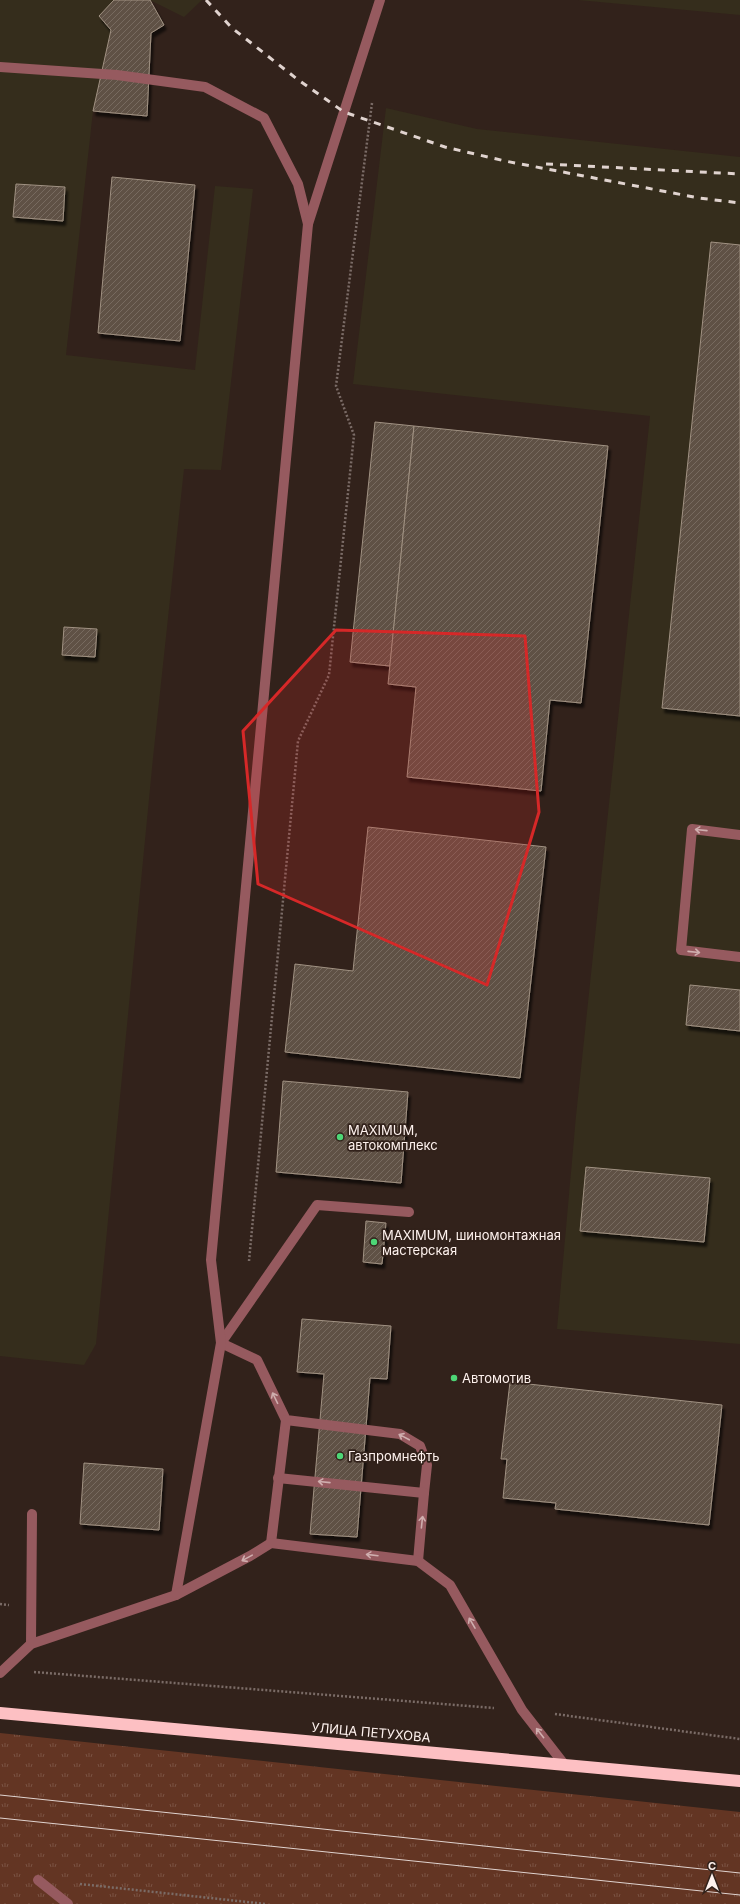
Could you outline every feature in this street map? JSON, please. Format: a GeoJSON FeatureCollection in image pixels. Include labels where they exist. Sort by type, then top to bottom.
{"type":"FeatureCollection","features":[{"type":"Feature","properties":{"kind":"highway","name":"УЛИЦА ПЕТУХОВА"},"geometry":{"type":"LineString","coordinates":[[0,1713],[740,1781]]}},
{"type":"Feature","properties":{"kind":"street"},"geometry":{"type":"LineString","coordinates":[[176,1595],[221,1343],[211,1260],[308,224],[380,0]]}},
{"type":"Feature","properties":{"kind":"street"},"geometry":{"type":"LineString","coordinates":[[0,67],[117,75],[204,87],[264,118],[298,184],[308,224]]}},
{"type":"Feature","properties":{"kind":"street"},"geometry":{"type":"LineString","coordinates":[[740,835],[692,829],[681,950],[740,957]]}},
{"type":"Feature","properties":{"kind":"street"},"geometry":{"type":"LineString","coordinates":[[221,1343],[317,1205],[408,1212]]}},
{"type":"Feature","properties":{"kind":"street"},"geometry":{"type":"LineString","coordinates":[[221,1343],[257,1360],[286,1420],[271,1543]]}},
{"type":"Feature","properties":{"kind":"street"},"geometry":{"type":"LineString","coordinates":[[286,1420],[400,1434],[420,1446],[427,1465],[418,1561]]}},
{"type":"Feature","properties":{"kind":"street"},"geometry":{"type":"LineString","coordinates":[[278,1478],[424,1493]]}},
{"type":"Feature","properties":{"kind":"street"},"geometry":{"type":"LineString","coordinates":[[31,1644],[32,1514]]}},
{"type":"Feature","properties":{"kind":"street"},"geometry":{"type":"LineString","coordinates":[[2,1671],[31,1644],[176,1595],[250,1556],[271,1543],[418,1561],[450,1585],[522,1710],[564,1764]]}},
{"type":"Feature","properties":{"kind":"street"},"geometry":{"type":"LineString","coordinates":[[38,1880],[68,1904]]}},
{"type":"Feature","properties":{"kind":"path"},"geometry":{"type":"LineString","coordinates":[[249,1262],[298,741],[329,676],[354,435],[336,386],[373,98],[360,64]]}},
{"type":"Feature","properties":{"kind":"path"},"geometry":{"type":"LineString","coordinates":[[2,1671],[522,1710],[740,1739]]}},
{"type":"Feature","properties":{"kind":"path"},"geometry":{"type":"LineString","coordinates":[[77,1884],[266,1904]]}},
{"type":"Feature","properties":{"kind":"highlighted area"},"geometry":{"type":"Polygon","coordinates":[[[336,630],[525,636],[539,812],[487,985],[258,884],[243,731],[336,630]]]}},
{"type":"Feature","properties":{"kind":"shaded area"},"geometry":{"type":"Polygon","coordinates":[[[0,0],[114,0],[111,30],[93,111],[66,355],[195,370],[215,186],[253,189],[221,470],[184,469],[153,758],[96,1344],[84,1365],[0,1356],[0,0]]]}},
{"type":"Feature","properties":{"kind":"shaded area"},"geometry":{"type":"Polygon","coordinates":[[[150,0],[202,0],[184,17],[150,0]]]}},
{"type":"Feature","properties":{"kind":"shaded area"},"geometry":{"type":"Polygon","coordinates":[[[578,0],[740,0],[740,15],[578,0]]]}},
{"type":"Feature","properties":{"kind":"shaded area"},"geometry":{"type":"Polygon","coordinates":[[[386,108],[477,129],[740,157],[740,1344],[557,1329],[576,1116],[650,416],[353,384],[386,108]]]}},
{"type":"Feature","properties":{"kind":"green space"},"geometry":{"type":"Polygon","coordinates":[[[0,1733],[740,1812],[740,1904],[0,1904],[0,1733]]]}},
{"type":"Feature","properties":{"kind":"building"},"geometry":{"type":"Polygon","coordinates":[[[114,0],[150,0],[164,25],[151,33],[147,116],[93,111],[111,30],[99,16],[114,0]]]}},
{"type":"Feature","properties":{"kind":"building"},"geometry":{"type":"Polygon","coordinates":[[[112,177],[195,185],[180,341],[98,333],[112,177]]]}},
{"type":"Feature","properties":{"kind":"building"},"geometry":{"type":"Polygon","coordinates":[[[16,184],[65,187],[63,221],[13,217],[16,184]]]}},
{"type":"Feature","properties":{"kind":"building"},"geometry":{"type":"Polygon","coordinates":[[[711,242],[740,245],[740,716],[662,708],[711,242]]]}},
{"type":"Feature","properties":{"kind":"building"},"geometry":{"type":"Polygon","coordinates":[[[375,422],[414,426],[390,666],[350,662],[375,422]]]}},
{"type":"Feature","properties":{"kind":"building"},"geometry":{"type":"Polygon","coordinates":[[[414,426],[608,446],[581,703],[550,700],[541,791],[407,777],[416,687],[388,684],[414,426]]]}},
{"type":"Feature","properties":{"kind":"building"},"geometry":{"type":"Polygon","coordinates":[[[64,627],[97,629],[95,657],[62,655],[64,627]]]}},
{"type":"Feature","properties":{"kind":"building"},"geometry":{"type":"Polygon","coordinates":[[[368,827],[546,847],[520,1078],[285,1052],[295,964],[353,971],[368,827]]]}},
{"type":"Feature","properties":{"kind":"building"},"geometry":{"type":"Polygon","coordinates":[[[690,985],[740,990],[740,1031],[686,1025],[690,985]]]}},
{"type":"Feature","properties":{"kind":"building"},"geometry":{"type":"Polygon","coordinates":[[[283,1081],[408,1092],[401,1183],[276,1172],[283,1081]]]}},
{"type":"Feature","properties":{"kind":"building"},"geometry":{"type":"Polygon","coordinates":[[[586,1167],[710,1178],[704,1242],[580,1231],[586,1167]]]}},
{"type":"Feature","properties":{"kind":"building","name":"MAXIMUM, шиномонтажная мастерская"},"geometry":{"type":"Polygon","coordinates":[[[366,1221],[386,1223],[382,1264],[363,1262],[366,1221]]]}},
{"type":"Feature","properties":{"kind":"building","name":"Газпромнефть"},"geometry":{"type":"Polygon","coordinates":[[[302,1319],[391,1326],[387,1379],[370,1378],[357,1537],[310,1534],[324,1374],[297,1372],[302,1319]]]}},
{"type":"Feature","properties":{"kind":"building"},"geometry":{"type":"Polygon","coordinates":[[[510,1382],[722,1405],[709,1525],[555,1509],[556,1503],[503,1498],[507,1459],[501,1459],[510,1382]]]}},
{"type":"Feature","properties":{"kind":"building"},"geometry":{"type":"Polygon","coordinates":[[[84,1463],[163,1469],[159,1530],[80,1524],[84,1463]]]}},
{"type":"Feature","properties":{"kind":"tram line"},"geometry":{"type":"LineString","coordinates":[[0,1795],[740,1873]]}},
{"type":"Feature","properties":{"kind":"tram line"},"geometry":{"type":"LineString","coordinates":[[0,1818],[740,1895]]}},
{"type":"Feature","properties":{"kind":"railway"},"geometry":{"type":"LineString","coordinates":[[206,0],[232,28],[297,79],[344,112],[445,147],[505,161],[699,198],[740,203]]}},
{"type":"Feature","properties":{"kind":"railway"},"geometry":{"type":"LineString","coordinates":[[546,164],[740,174]]}},
{"type":"Feature","properties":{"kind":"place","name":"MAXIMUM, автокомплекс"},"geometry":{"type":"Point","coordinates":[340,1137]}},
{"type":"Feature","properties":{"kind":"place","name":"MAXIMUM, шиномонтажная мастерская"},"geometry":{"type":"Point","coordinates":[374,1242]}},
{"type":"Feature","properties":{"kind":"place","name":"Автомотив"},"geometry":{"type":"Point","coordinates":[454,1378]}},
{"type":"Feature","properties":{"kind":"place","name":"Газпромнефть"},"geometry":{"type":"Point","coordinates":[340,1456]}}]}
